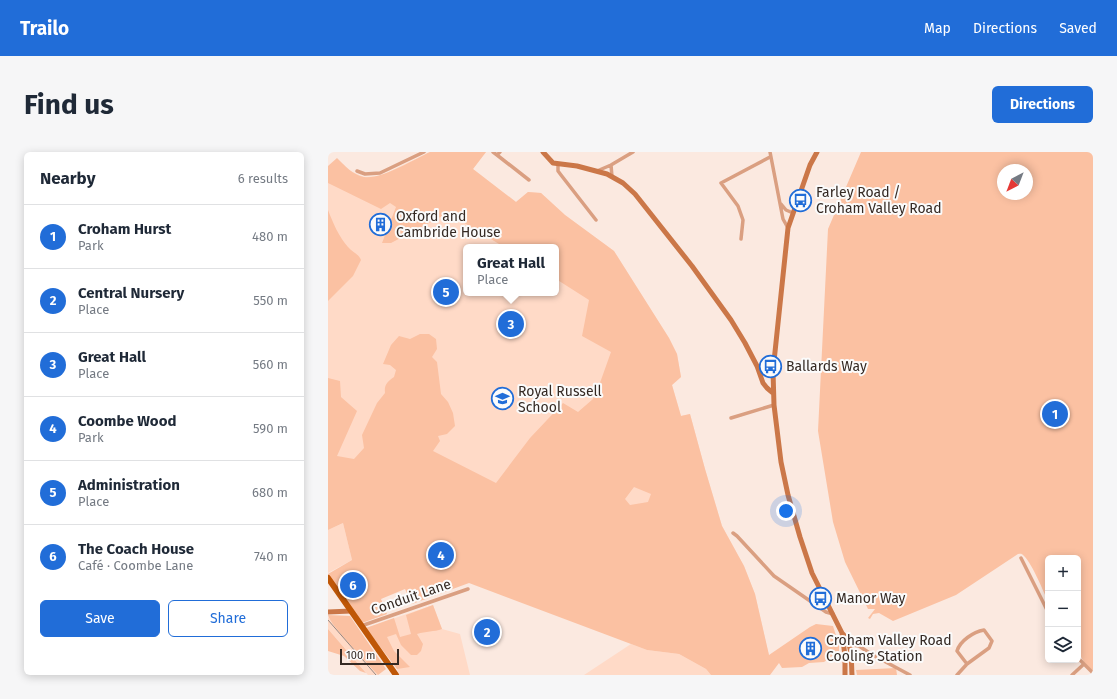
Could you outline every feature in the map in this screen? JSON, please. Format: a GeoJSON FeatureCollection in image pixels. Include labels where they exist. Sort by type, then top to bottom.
{"type":"FeatureCollection","features":[{"type":"Feature","properties":{"kind":"main road"},"geometry":{"type":"LineString","coordinates":[[328,578],[396,675]]}},
{"type":"Feature","properties":{"kind":"street"},"geometry":{"type":"LineString","coordinates":[[357,171],[365,174],[380,173],[424,152]]}},
{"type":"Feature","properties":{"kind":"street"},"geometry":{"type":"LineString","coordinates":[[493,152],[499,154],[529,180]]}},
{"type":"Feature","properties":{"kind":"street"},"geometry":{"type":"LineString","coordinates":[[543,152],[553,163],[577,166],[612,177],[623,183],[635,194],[692,266],[731,320],[757,366],[763,383],[773,393]]}},
{"type":"Feature","properties":{"kind":"street"},"geometry":{"type":"LineString","coordinates":[[596,171],[611,165],[633,152]]}},
{"type":"Feature","properties":{"kind":"street"},"geometry":{"type":"LineString","coordinates":[[770,152],[783,219],[788,228]]}},
{"type":"Feature","properties":{"kind":"street"},"geometry":{"type":"LineString","coordinates":[[817,152],[810,165],[788,228],[777,332],[773,393],[781,462],[788,495],[812,573],[851,653],[852,675]]}},
{"type":"Feature","properties":{"kind":"street"},"geometry":{"type":"LineString","coordinates":[[741,238],[743,220],[738,206],[721,183],[770,157]]}},
{"type":"Feature","properties":{"kind":"street"},"geometry":{"type":"LineString","coordinates":[[558,164],[558,171],[561,176],[596,220]]}},
{"type":"Feature","properties":{"kind":"street"},"geometry":{"type":"LineString","coordinates":[[611,165],[612,177]]}},
{"type":"Feature","properties":{"kind":"street"},"geometry":{"type":"LineString","coordinates":[[779,202],[784,209],[793,213]]}},
{"type":"Feature","properties":{"kind":"street"},"geometry":{"type":"LineString","coordinates":[[731,418],[774,405]]}},
{"type":"Feature","properties":{"kind":"street"},"geometry":{"type":"LineString","coordinates":[[732,533],[737,536],[774,576],[826,612],[833,614]]}},
{"type":"Feature","properties":{"kind":"street"},"geometry":{"type":"LineString","coordinates":[[1021,558],[1045,606]]}},
{"type":"Feature","properties":{"kind":"street","name":"Conduit Lane"},"geometry":{"type":"LineString","coordinates":[[361,626],[468,589]]}},
{"type":"Feature","properties":{"kind":"street"},"geometry":{"type":"LineString","coordinates":[[328,612],[351,611]]}},
{"type":"Feature","properties":{"kind":"street"},"geometry":{"type":"LineString","coordinates":[[956,675],[967,664],[989,648],[992,641],[984,630],[977,631],[959,645],[957,651],[967,664]]}},
{"type":"Feature","properties":{"kind":"street"},"geometry":{"type":"LineString","coordinates":[[845,675],[846,644]]}},
{"type":"Feature","properties":{"kind":"street"},"geometry":{"type":"LineString","coordinates":[[846,644],[858,646],[910,675]]}},
{"type":"Feature","properties":{"kind":"street"},"geometry":{"type":"LineString","coordinates":[[1081,661],[1093,673]]}},
{"type":"Feature","properties":{"kind":"street"},"geometry":{"type":"LineString","coordinates":[[1072,675],[1084,664]]}},
{"type":"Feature","properties":{"kind":"shaded area","name":"Royal Russell School"},"geometry":{"type":"Polygon","coordinates":[[[430,152],[486,152],[473,169],[516,202],[528,192],[541,193],[565,215],[614,251],[669,338],[677,354],[681,377],[672,385],[681,416],[690,414],[722,526],[744,566],[755,594],[769,656],[749,675],[328,488],[328,173],[343,164],[348,170],[364,177],[380,176],[430,152]]]}},
{"type":"Feature","properties":{"kind":"shaded area","name":"Royal Russell School"},"geometry":{"type":"Polygon","coordinates":[[[430,152],[486,152],[473,169],[516,202],[528,192],[541,193],[565,215],[614,251],[669,338],[677,354],[681,377],[672,385],[681,416],[690,414],[722,526],[744,566],[755,594],[769,655],[816,624],[833,626],[839,645],[839,651],[824,662],[809,663],[802,667],[782,668],[779,663],[770,675],[711,675],[706,669],[679,654],[647,650],[469,583],[412,604],[405,589],[381,599],[387,614],[362,623],[328,574],[352,560],[343,523],[328,530],[328,378],[340,381],[341,397],[357,411],[337,456],[354,459],[364,448],[362,435],[377,403],[385,393],[386,384],[394,377],[396,370],[390,365],[383,364],[391,345],[399,336],[410,339],[420,334],[429,334],[436,339],[437,349],[432,357],[437,362],[441,394],[448,402],[453,413],[455,426],[447,434],[438,436],[440,441],[433,451],[496,483],[530,438],[563,403],[578,412],[593,399],[611,352],[582,336],[589,300],[559,281],[559,244],[499,244],[448,213],[391,243],[382,243],[396,207],[390,203],[381,209],[328,183],[328,166],[337,158],[349,170],[364,177],[379,175],[407,164],[430,152]],[[634,487],[625,499],[630,505],[648,502],[651,494],[634,487]]]}},
{"type":"Feature","properties":{"kind":"shaded area"},"geometry":{"type":"Polygon","coordinates":[[[861,152],[1093,152],[1093,671],[1081,657],[1081,555],[1045,555],[1045,594],[1031,565],[1023,555],[1018,554],[956,595],[893,621],[879,613],[873,614],[870,619],[868,618],[875,609],[868,609],[845,562],[833,522],[818,431],[828,229],[861,152]]]}},
{"type":"Feature","properties":{"kind":"shaded area"},"geometry":{"type":"Polygon","coordinates":[[[328,210],[342,239],[348,247],[359,256],[361,260],[353,276],[328,301],[328,210]]]}},
{"type":"Feature","properties":{"kind":"shaded area"},"geometry":{"type":"Polygon","coordinates":[[[343,523],[352,560],[328,573],[328,530],[343,523]]]}},
{"type":"Feature","properties":{"kind":"shaded area"},"geometry":{"type":"Polygon","coordinates":[[[433,605],[442,629],[460,634],[470,675],[399,675],[397,669],[366,628],[433,605]]]}},
{"type":"Feature","properties":{"kind":"shaded area"},"geometry":{"type":"Polygon","coordinates":[[[433,605],[442,629],[417,634],[423,644],[421,651],[417,655],[411,655],[401,645],[396,634],[387,637],[394,651],[410,667],[397,669],[366,628],[394,618],[400,637],[411,634],[406,615],[433,605]]]}},
{"type":"Feature","properties":{"kind":"shaded area"},"geometry":{"type":"Polygon","coordinates":[[[328,615],[350,616],[386,669],[378,675],[342,636],[328,615]]]}},
{"type":"Feature","properties":{"kind":"shaded area"},"geometry":{"type":"Polygon","coordinates":[[[328,617],[378,675],[368,675],[328,629],[328,617]]]}},
{"type":"Feature","properties":{"kind":"shaded area"},"geometry":{"type":"Polygon","coordinates":[[[328,629],[366,673],[360,671],[344,656],[328,651],[328,629]]]}},
{"type":"Feature","properties":{"kind":"shaded area"},"geometry":{"type":"Polygon","coordinates":[[[631,644],[647,650],[679,654],[706,669],[711,675],[584,675],[631,644]]]}},
{"type":"Feature","properties":{"kind":"shaded area"},"geometry":{"type":"Polygon","coordinates":[[[896,668],[897,675],[857,675],[856,670],[896,668]]]}},
{"type":"Feature","properties":{"kind":"tram line"},"geometry":{"type":"LineString","coordinates":[[328,620],[376,675]]}},
{"type":"Feature","properties":{"kind":"place","name":"Farley Road / Croham Valley Road"},"geometry":{"type":"Point","coordinates":[801,200]}},
{"type":"Feature","properties":{"kind":"place","name":"Oxford and Cambride House"},"geometry":{"type":"Point","coordinates":[381,224]}},
{"type":"Feature","properties":{"kind":"place","name":"Administration"},"geometry":{"type":"Point","coordinates":[446,292]}},
{"type":"Feature","properties":{"kind":"place","name":"Great Hall"},"geometry":{"type":"Point","coordinates":[511,324]}},
{"type":"Feature","properties":{"kind":"place","name":"Ballards Way"},"geometry":{"type":"Point","coordinates":[771,366]}},
{"type":"Feature","properties":{"kind":"place","name":"Royal Russell School"},"geometry":{"type":"Point","coordinates":[502,399]}},
{"type":"Feature","properties":{"kind":"place","name":"Croham Hurst"},"geometry":{"type":"Point","coordinates":[1055,414]}},
{"type":"Feature","properties":{"kind":"place","name":"Coombe Wood"},"geometry":{"type":"Point","coordinates":[441,555]}},
{"type":"Feature","properties":{"kind":"place","name":"The Coach House"},"geometry":{"type":"Point","coordinates":[353,585]}},
{"type":"Feature","properties":{"kind":"place","name":"Manor Way"},"geometry":{"type":"Point","coordinates":[821,598]}},
{"type":"Feature","properties":{"kind":"place","name":"Central Nursery"},"geometry":{"type":"Point","coordinates":[487,632]}},
{"type":"Feature","properties":{"kind":"place","name":"Croham Valley Road Cooling Station"},"geometry":{"type":"Point","coordinates":[811,648]}}]}
